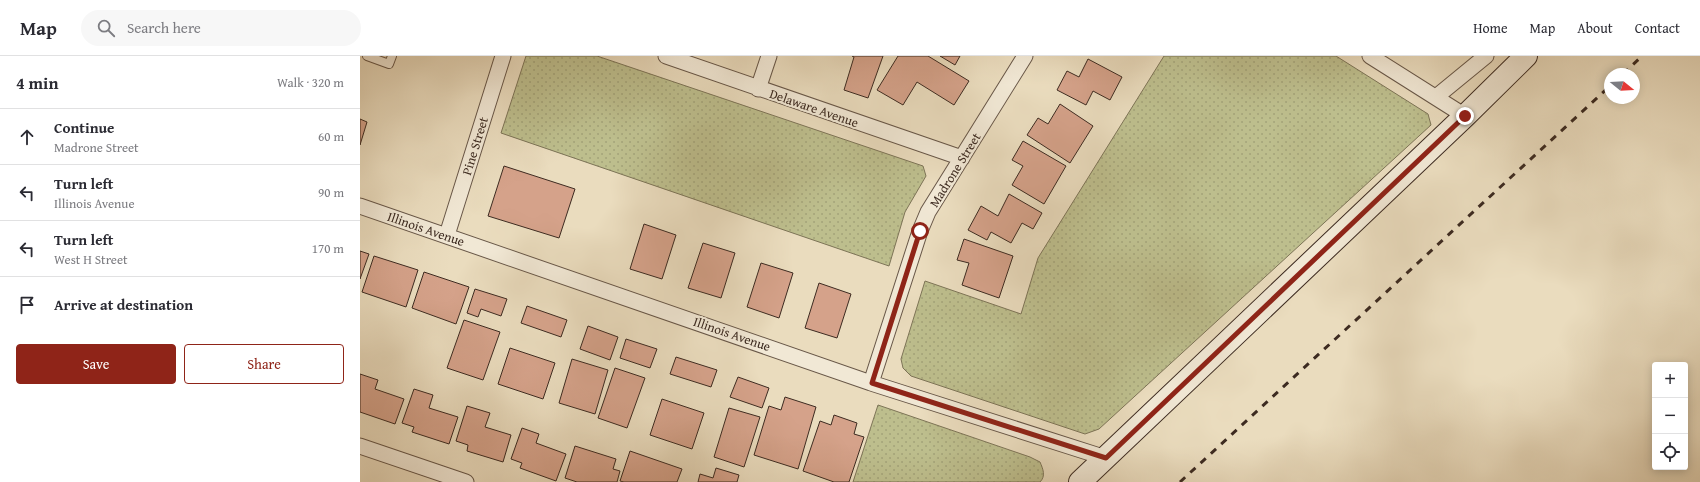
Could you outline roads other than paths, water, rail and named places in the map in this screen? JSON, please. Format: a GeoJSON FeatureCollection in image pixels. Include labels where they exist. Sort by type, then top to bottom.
{"type":"FeatureCollection","features":[{"type":"Feature","properties":{"kind":"street","name":"Pine Street"},"geometry":{"type":"LineString","coordinates":[[447,235],[504,56]]}},
{"type":"Feature","properties":{"kind":"street","name":"Delaware Avenue"},"geometry":{"type":"LineString","coordinates":[[666,56],[758,89],[962,158]]}},
{"type":"Feature","properties":{"kind":"street"},"geometry":{"type":"LineString","coordinates":[[758,89],[769,56]]}},
{"type":"Feature","properties":{"kind":"street","name":"Madrone Street"},"geometry":{"type":"LineString","coordinates":[[872,383],[920,231],[928,212],[1025,56]]}},
{"type":"Feature","properties":{"kind":"street"},"geometry":{"type":"LineString","coordinates":[[1370,56],[1465,116]]}},
{"type":"Feature","properties":{"kind":"street"},"geometry":{"type":"LineString","coordinates":[[1436,97],[1486,56]]}},
{"type":"Feature","properties":{"kind":"street"},"geometry":{"type":"LineString","coordinates":[[1080,482],[1465,116],[1526,56]]}},
{"type":"Feature","properties":{"kind":"street","name":"Illinois Avenue"},"geometry":{"type":"LineString","coordinates":[[360,206],[872,383],[1106,458]]}},
{"type":"Feature","properties":{"kind":"street"},"geometry":{"type":"LineString","coordinates":[[360,446],[466,482]]}},
{"type":"Feature","properties":{"kind":"lane"},"geometry":{"type":"LineString","coordinates":[[367,56],[390,64],[392,56]]}},
{"type":"Feature","properties":{"kind":"railway"},"geometry":{"type":"LineString","coordinates":[[1629,68],[1642,56]]}},
{"type":"Feature","properties":{"kind":"railway"},"geometry":{"type":"LineString","coordinates":[[1180,482],[1604,92]]}}]}
